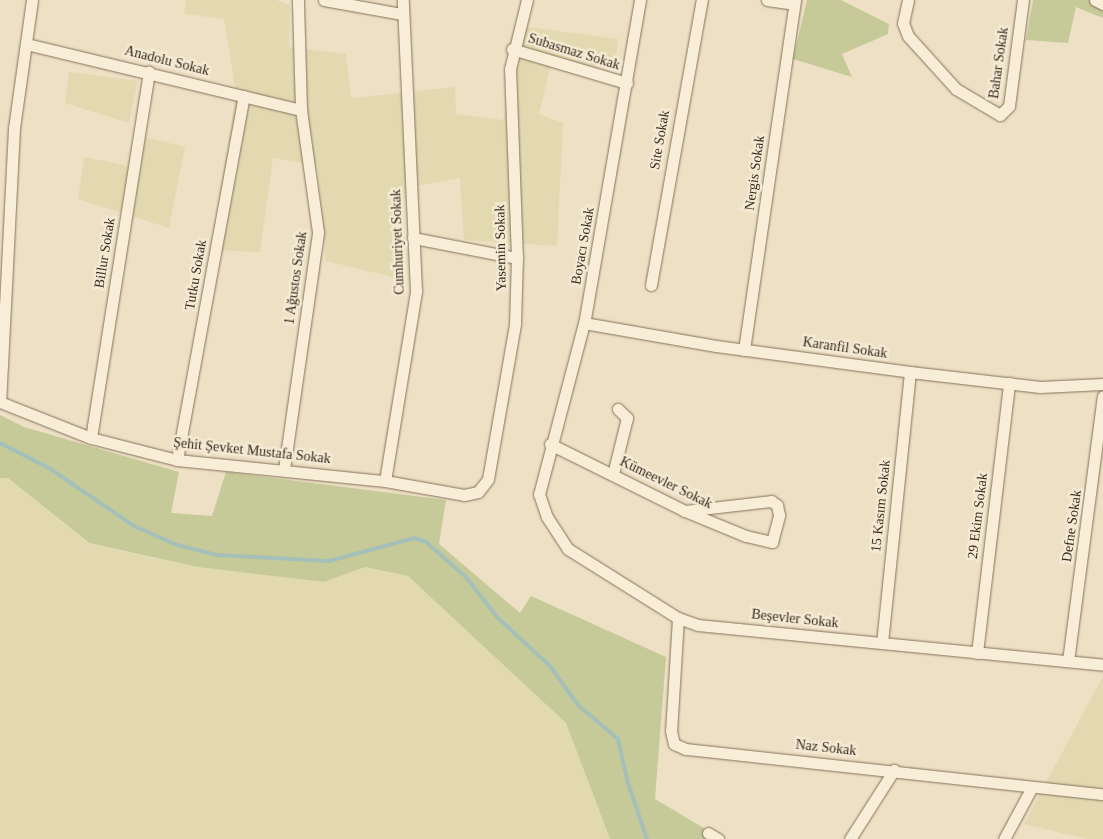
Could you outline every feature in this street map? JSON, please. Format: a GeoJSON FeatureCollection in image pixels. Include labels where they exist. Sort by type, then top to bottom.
{"type":"FeatureCollection","features":[{"type":"Feature","properties":{"kind":"street"},"geometry":{"type":"LineString","coordinates":[[0,402],[14,128],[32,0]]}},
{"type":"Feature","properties":{"kind":"street","name":"1 Ağustos Sokak"},"geometry":{"type":"LineString","coordinates":[[284,469],[318,232],[301,110],[298,0]]}},
{"type":"Feature","properties":{"kind":"street"},"geometry":{"type":"LineString","coordinates":[[324,0],[401,14]]}},
{"type":"Feature","properties":{"kind":"street","name":"Cumhuriyet Sokak"},"geometry":{"type":"LineString","coordinates":[[385,481],[415,306],[401,14],[403,0]]}},
{"type":"Feature","properties":{"kind":"street","name":"Yasemin Sokak"},"geometry":{"type":"LineString","coordinates":[[478,492],[488,479],[508,369],[516,308],[517,258],[510,80],[512,49],[527,0]]}},
{"type":"Feature","properties":{"kind":"street","name":"Boyacı Sokak"},"geometry":{"type":"LineString","coordinates":[[539,494],[550,444],[584,323],[627,84],[640,0]]}},
{"type":"Feature","properties":{"kind":"street","name":"Site Sokak"},"geometry":{"type":"LineString","coordinates":[[651,285],[702,0]]}},
{"type":"Feature","properties":{"kind":"street"},"geometry":{"type":"LineString","coordinates":[[767,0],[795,2]]}},
{"type":"Feature","properties":{"kind":"street","name":"Bahar Sokak"},"geometry":{"type":"LineString","coordinates":[[908,0],[903,24],[908,36],[954,88],[1000,115],[1009,106],[1023,0]]}},
{"type":"Feature","properties":{"kind":"street"},"geometry":{"type":"LineString","coordinates":[[1095,0],[1103,4]]}},
{"type":"Feature","properties":{"kind":"street","name":"Nergis Sokak"},"geometry":{"type":"LineString","coordinates":[[744,350],[795,2]]}},
{"type":"Feature","properties":{"kind":"street","name":"Anadolu Sokak"},"geometry":{"type":"LineString","coordinates":[[26,44],[301,110]]}},
{"type":"Feature","properties":{"kind":"street","name":"Subasmaz Sokak"},"geometry":{"type":"LineString","coordinates":[[512,49],[627,84]]}},
{"type":"Feature","properties":{"kind":"street","name":"Billur Sokak"},"geometry":{"type":"LineString","coordinates":[[91,438],[149,72]]}},
{"type":"Feature","properties":{"kind":"street","name":"Tutku Sokak"},"geometry":{"type":"LineString","coordinates":[[177,460],[244,96]]}},
{"type":"Feature","properties":{"kind":"street"},"geometry":{"type":"LineString","coordinates":[[413,238],[517,258]]}},
{"type":"Feature","properties":{"kind":"street","name":"Karanfil Sokak"},"geometry":{"type":"LineString","coordinates":[[584,323],[744,350],[910,372],[1055,388],[1103,384]]}},
{"type":"Feature","properties":{"kind":"street","name":"15 Kasım Sokak"},"geometry":{"type":"LineString","coordinates":[[882,643],[910,372]]}},
{"type":"Feature","properties":{"kind":"street","name":"29 Ekim Sokak"},"geometry":{"type":"LineString","coordinates":[[977,653],[1009,383]]}},
{"type":"Feature","properties":{"kind":"street","name":"Defne Sokak"},"geometry":{"type":"LineString","coordinates":[[1068,661],[1093,490],[1103,396]]}},
{"type":"Feature","properties":{"kind":"street","name":"Şehit Şevket Mustafa Sokak"},"geometry":{"type":"LineString","coordinates":[[0,402],[91,438],[177,460],[284,469],[385,481],[464,495],[478,492]]}},
{"type":"Feature","properties":{"kind":"street"},"geometry":{"type":"LineString","coordinates":[[613,474],[627,418],[618,409]]}},
{"type":"Feature","properties":{"kind":"street","name":"Kümeevler Sokak"},"geometry":{"type":"LineString","coordinates":[[550,444],[685,511],[746,536],[772,542],[779,515],[777,505],[771,501],[685,511]]}},
{"type":"Feature","properties":{"kind":"street"},"geometry":{"type":"LineString","coordinates":[[1093,490],[1103,496]]}},
{"type":"Feature","properties":{"kind":"street","name":"Beşevler Sokak"},"geometry":{"type":"LineString","coordinates":[[539,494],[547,517],[571,552],[678,618],[698,624],[1103,665]]}},
{"type":"Feature","properties":{"kind":"street","name":"Naz Sokak"},"geometry":{"type":"LineString","coordinates":[[678,618],[671,731],[674,744],[686,750],[894,770],[1103,794]]}},
{"type":"Feature","properties":{"kind":"street"},"geometry":{"type":"LineString","coordinates":[[850,839],[894,770]]}},
{"type":"Feature","properties":{"kind":"street"},"geometry":{"type":"LineString","coordinates":[[1004,839],[1032,787]]}},
{"type":"Feature","properties":{"kind":"street"},"geometry":{"type":"LineString","coordinates":[[708,832],[718,839]]}},
{"type":"Feature","properties":{"kind":"shaded area"},"geometry":{"type":"Polygon","coordinates":[[[186,0],[276,0],[290,5],[289,47],[346,54],[351,98],[455,87],[456,114],[503,120],[527,27],[618,39],[614,71],[552,59],[539,114],[563,123],[557,246],[464,240],[460,178],[405,188],[401,279],[326,261],[317,165],[273,158],[260,252],[211,250],[236,93],[224,19],[184,14],[186,0]]]}},
{"type":"Feature","properties":{"kind":"shaded area"},"geometry":{"type":"Polygon","coordinates":[[[69,72],[138,81],[129,123],[65,103],[69,72]]]}},
{"type":"Feature","properties":{"kind":"shaded area"},"geometry":{"type":"Polygon","coordinates":[[[146,137],[185,147],[169,228],[78,199],[84,157],[138,168],[146,137]]]}},
{"type":"Feature","properties":{"kind":"shaded area"},"geometry":{"type":"Polygon","coordinates":[[[0,478],[8,478],[89,544],[198,567],[324,582],[365,567],[408,576],[566,723],[610,839],[0,839],[0,478]]]}},
{"type":"Feature","properties":{"kind":"shaded area"},"geometry":{"type":"Polygon","coordinates":[[[1103,676],[1103,839],[1087,839],[1024,824],[1103,676]]]}},
{"type":"Feature","properties":{"kind":"green space"},"geometry":{"type":"Polygon","coordinates":[[[807,0],[841,0],[889,24],[888,34],[842,54],[852,77],[793,59],[807,0]]]}},
{"type":"Feature","properties":{"kind":"green space"},"geometry":{"type":"Polygon","coordinates":[[[1033,0],[1103,0],[1103,18],[1076,7],[1068,43],[1026,40],[1033,0]]]}},
{"type":"Feature","properties":{"kind":"green space"},"geometry":{"type":"Polygon","coordinates":[[[0,415],[24,427],[179,472],[171,513],[212,516],[226,472],[446,500],[439,544],[520,613],[531,596],[666,657],[655,799],[722,839],[610,839],[566,723],[408,576],[365,567],[324,582],[198,567],[89,543],[8,478],[0,478],[0,415]]]}},
{"type":"Feature","properties":{"kind":"waterway"},"geometry":{"type":"LineString","coordinates":[[0,443],[49,468],[134,526],[177,545],[217,555],[329,561],[414,538],[426,542],[465,576],[498,618],[550,666],[578,705],[618,739],[628,783],[647,839]]}}]}
